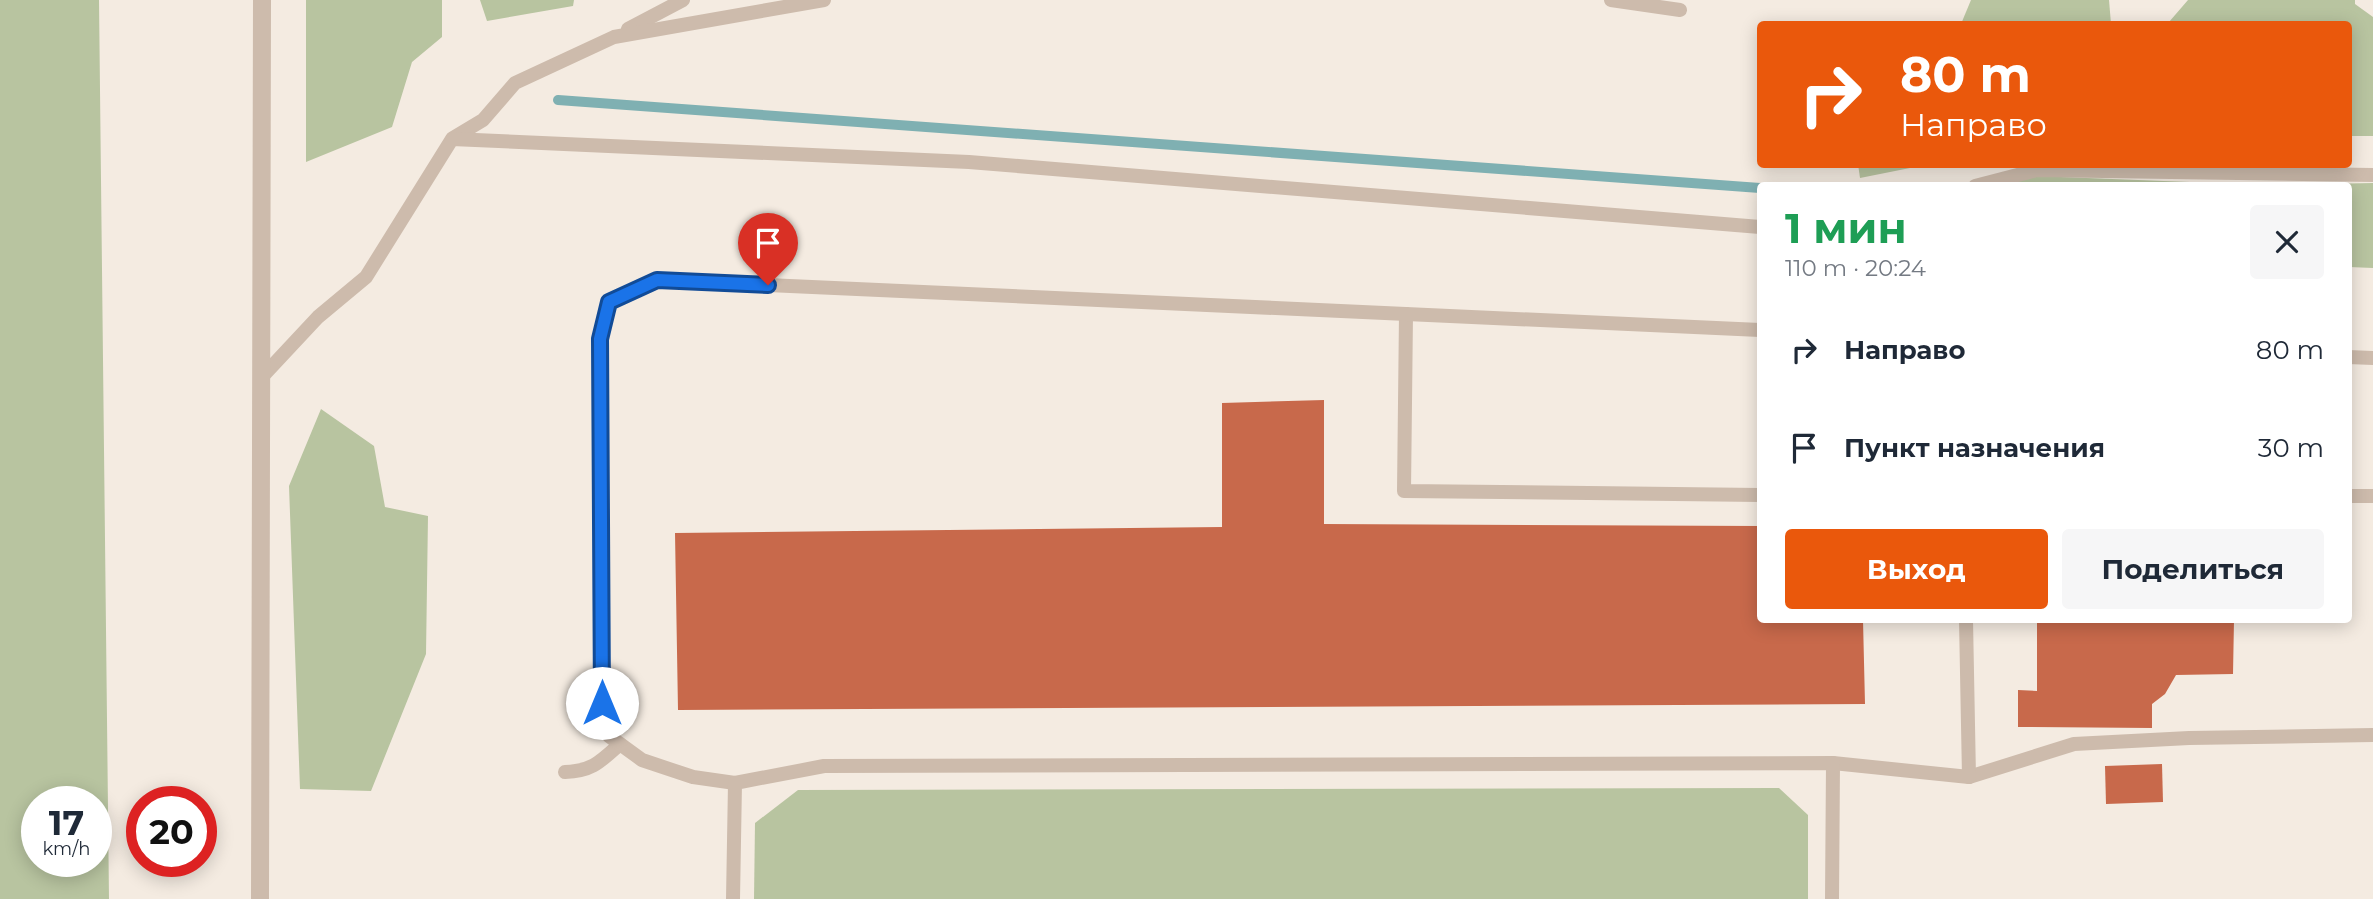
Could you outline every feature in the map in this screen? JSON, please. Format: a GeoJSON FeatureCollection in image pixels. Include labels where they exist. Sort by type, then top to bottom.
{"type":"FeatureCollection","features":[{"type":"Feature","properties":{"kind":"street"},"geometry":{"type":"LineString","coordinates":[[260,899],[262,0]]}},
{"type":"Feature","properties":{"kind":"lane"},"geometry":{"type":"LineString","coordinates":[[261,378],[318,317],[366,277],[452,139],[484,120],[515,83],[614,37],[683,0]]}},
{"type":"Feature","properties":{"kind":"lane"},"geometry":{"type":"LineString","coordinates":[[614,37],[824,0]]}},
{"type":"Feature","properties":{"kind":"lane"},"geometry":{"type":"LineString","coordinates":[[1611,0],[1679,10]]}},
{"type":"Feature","properties":{"kind":"lane"},"geometry":{"type":"LineString","coordinates":[[452,139],[969,162],[1757,227]]}},
{"type":"Feature","properties":{"kind":"lane"},"geometry":{"type":"LineString","coordinates":[[1990,182],[2037,170],[2373,175]]}},
{"type":"Feature","properties":{"kind":"lane"},"geometry":{"type":"LineString","coordinates":[[1757,330],[657,280],[609,302],[600,339],[602,703],[609,736],[642,760],[693,777],[735,783],[824,765],[1833,763],[1969,777],[2074,744],[2189,738],[2373,735]]}},
{"type":"Feature","properties":{"kind":"lane"},"geometry":{"type":"LineString","coordinates":[[1406,314],[1404,491],[1757,495]]}},
{"type":"Feature","properties":{"kind":"lane"},"geometry":{"type":"LineString","coordinates":[[2352,357],[2373,358]]}},
{"type":"Feature","properties":{"kind":"lane"},"geometry":{"type":"LineString","coordinates":[[2352,496],[2373,496]]}},
{"type":"Feature","properties":{"kind":"lane"},"geometry":{"type":"LineString","coordinates":[[1966,623],[1969,777]]}},
{"type":"Feature","properties":{"kind":"lane"},"geometry":{"type":"LineString","coordinates":[[565,772],[581,771],[596,765],[620,744]]}},
{"type":"Feature","properties":{"kind":"lane"},"geometry":{"type":"LineString","coordinates":[[1832,899],[1833,763]]}},
{"type":"Feature","properties":{"kind":"lane"},"geometry":{"type":"LineString","coordinates":[[733,899],[735,783]]}},
{"type":"Feature","properties":{"kind":"green space"},"geometry":{"type":"Polygon","coordinates":[[[0,0],[99,0],[108,786],[21,786],[21,877],[109,877],[109,899],[0,899],[0,0]]]}},
{"type":"Feature","properties":{"kind":"green space"},"geometry":{"type":"Polygon","coordinates":[[[306,0],[442,0],[442,37],[412,62],[392,127],[306,162],[306,0]]]}},
{"type":"Feature","properties":{"kind":"green space"},"geometry":{"type":"Polygon","coordinates":[[[480,0],[574,0],[573,6],[487,21],[480,0]]]}},
{"type":"Feature","properties":{"kind":"green space"},"geometry":{"type":"Polygon","coordinates":[[[1971,0],[2109,0],[2111,21],[1962,21],[1971,0]]]}},
{"type":"Feature","properties":{"kind":"green space"},"geometry":{"type":"Polygon","coordinates":[[[2188,0],[2355,0],[2355,4],[2373,17],[2373,136],[2352,136],[2352,21],[2170,21],[2188,0]]]}},
{"type":"Feature","properties":{"kind":"green space"},"geometry":{"type":"Polygon","coordinates":[[[1859,168],[1910,168],[1860,178],[1859,168]]]}},
{"type":"Feature","properties":{"kind":"green space"},"geometry":{"type":"Polygon","coordinates":[[[2035,176],[2190,182],[2013,182],[2035,176]]]}},
{"type":"Feature","properties":{"kind":"green space"},"geometry":{"type":"Polygon","coordinates":[[[2352,183],[2373,183],[2373,268],[2352,267],[2352,183]]]}},
{"type":"Feature","properties":{"kind":"green space"},"geometry":{"type":"Polygon","coordinates":[[[321,409],[374,446],[385,507],[428,516],[426,654],[371,791],[300,789],[289,486],[321,409]]]}},
{"type":"Feature","properties":{"kind":"green space"},"geometry":{"type":"Polygon","coordinates":[[[1779,788],[1808,815],[1808,899],[754,899],[755,823],[798,790],[1779,788]]]}},
{"type":"Feature","properties":{"kind":"building"},"geometry":{"type":"Polygon","coordinates":[[[1324,400],[1324,524],[1757,526],[1757,623],[1863,623],[1865,704],[678,710],[675,533],[1222,527],[1222,403],[1324,400]]]}},
{"type":"Feature","properties":{"kind":"building"},"geometry":{"type":"Polygon","coordinates":[[[2037,623],[2234,623],[2233,674],[2176,675],[2165,694],[2152,704],[2152,728],[2018,727],[2018,690],[2037,691],[2037,623]]]}},
{"type":"Feature","properties":{"kind":"building"},"geometry":{"type":"Polygon","coordinates":[[[2162,764],[2163,802],[2106,804],[2105,766],[2162,764]]]}},
{"type":"Feature","properties":{"kind":"waterway"},"geometry":{"type":"LineString","coordinates":[[558,100],[1757,188]]}},
{"type":"Feature","properties":{"kind":"route"},"geometry":{"type":"LineString","coordinates":[[602,703],[600,339],[609,302],[657,280],[768,285]]}}]}
